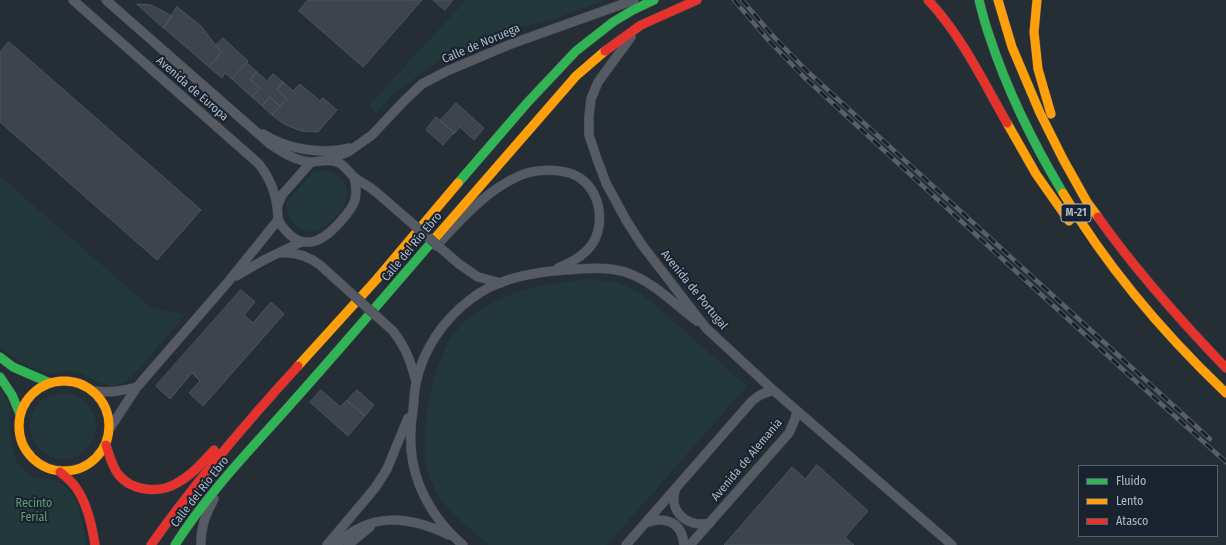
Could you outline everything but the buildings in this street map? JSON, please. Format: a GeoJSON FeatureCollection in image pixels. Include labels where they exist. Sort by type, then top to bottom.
{"type":"FeatureCollection","features":[{"type":"Feature","properties":{"kind":"main road","name":"Calle del Río Ebro"},"geometry":{"type":"LineString","coordinates":[[151,545],[179,505],[222,452],[376,280],[484,152],[559,68],[603,28],[643,4],[654,0]]}},
{"type":"Feature","properties":{"kind":"main road","name":"Calle del Río Ebro"},"geometry":{"type":"LineString","coordinates":[[175,545],[190,521],[240,461],[576,76],[605,51],[641,25],[697,0]]}},
{"type":"Feature","properties":{"kind":"main road"},"geometry":{"type":"LineString","coordinates":[[928,0],[943,16],[975,66],[1036,174],[1066,217],[1124,292],[1168,335]]}},
{"type":"Feature","properties":{"kind":"main road","name":"M-21"},"geometry":{"type":"LineString","coordinates":[[979,0],[990,40],[1016,102],[1048,167],[1074,211],[1129,288],[1168,335],[1226,394]]}},
{"type":"Feature","properties":{"kind":"main road"},"geometry":{"type":"LineString","coordinates":[[1037,0],[1034,32],[1038,69],[1049,109],[1085,179]]}},
{"type":"Feature","properties":{"kind":"main road","name":"M-21"},"geometry":{"type":"LineString","coordinates":[[999,2],[1012,47],[1040,113],[1087,202],[1143,277],[1183,323],[1226,368]]}},
{"type":"Feature","properties":{"kind":"main road"},"geometry":{"type":"LineString","coordinates":[[1095,197],[1143,277]]}},
{"type":"Feature","properties":{"kind":"main road"},"geometry":{"type":"LineString","coordinates":[[0,357],[13,367],[50,383]]}},
{"type":"Feature","properties":{"kind":"main road"},"geometry":{"type":"LineString","coordinates":[[106,445],[111,462],[119,474],[126,481],[135,486],[152,490],[177,484],[194,470],[290,375]]}},
{"type":"Feature","properties":{"kind":"main road"},"geometry":{"type":"LineString","coordinates":[[0,377],[12,395],[20,414]]}},
{"type":"Feature","properties":{"kind":"main road"},"geometry":{"type":"LineString","coordinates":[[65,381],[80,384],[93,391],[102,402],[108,414],[110,428],[106,445],[98,457],[87,466],[74,471],[60,472],[45,468],[32,459],[23,446],[19,430],[20,414],[27,401],[37,390],[50,383],[65,381]]}},
{"type":"Feature","properties":{"kind":"main road"},"geometry":{"type":"LineString","coordinates":[[60,472],[76,487],[90,522],[95,545]]}},
{"type":"Feature","properties":{"kind":"street","name":"Avenida de Europa"},"geometry":{"type":"LineString","coordinates":[[73,0],[259,164],[270,180],[277,207]]}},
{"type":"Feature","properties":{"kind":"street","name":"Avenida de Europa"},"geometry":{"type":"LineString","coordinates":[[106,0],[270,144],[285,154],[303,161],[311,162]]}},
{"type":"Feature","properties":{"kind":"street","name":"Calle de Noruega"},"geometry":{"type":"LineString","coordinates":[[326,160],[348,152],[372,135],[422,84],[447,71],[510,44],[634,0]]}},
{"type":"Feature","properties":{"kind":"street","name":"Avenida de Portugal"},"geometry":{"type":"LineString","coordinates":[[641,25],[623,46],[598,82],[591,99],[588,116],[590,135],[597,159],[606,183],[626,220],[642,245],[706,328],[773,390],[952,545]]}},
{"type":"Feature","properties":{"kind":"street","name":"Calle de Noruega"},"geometry":{"type":"LineString","coordinates":[[243,121],[266,136],[284,144],[309,150],[329,151],[358,145]]}},
{"type":"Feature","properties":{"kind":"street"},"geometry":{"type":"LineString","coordinates":[[320,265],[301,242],[285,229],[278,220],[277,207],[282,195],[311,162],[326,160],[338,162],[347,168],[354,177],[368,185],[459,264],[478,277],[500,283]]}},
{"type":"Feature","properties":{"kind":"street"},"geometry":{"type":"LineString","coordinates":[[389,292],[486,195],[506,182],[530,172],[554,170],[574,175],[585,181],[598,204],[600,217],[599,226],[592,244],[585,253],[553,271]]}},
{"type":"Feature","properties":{"kind":"street"},"geometry":{"type":"LineString","coordinates":[[228,282],[245,270],[277,253],[301,242],[311,242],[333,230],[352,208],[356,197],[354,177]]}},
{"type":"Feature","properties":{"kind":"street"},"geometry":{"type":"LineString","coordinates":[[110,428],[137,387],[228,282],[278,220]]}},
{"type":"Feature","properties":{"kind":"street"},"geometry":{"type":"LineString","coordinates":[[277,253],[287,253],[311,258],[393,330],[403,344],[409,358],[416,383]]}},
{"type":"Feature","properties":{"kind":"street"},"geometry":{"type":"LineString","coordinates":[[463,545],[452,536],[432,509],[419,484],[412,448],[410,427],[416,383],[422,363],[431,344],[442,327],[456,311],[472,298],[500,283],[520,277],[553,271],[602,269],[630,274],[662,292],[706,328]]}},
{"type":"Feature","properties":{"kind":"street"},"geometry":{"type":"LineString","coordinates":[[93,391],[116,392],[137,387]]}},
{"type":"Feature","properties":{"kind":"street"},"geometry":{"type":"LineString","coordinates":[[626,545],[752,401],[760,395],[773,390]]}},
{"type":"Feature","properties":{"kind":"street"},"geometry":{"type":"LineString","coordinates":[[327,545],[375,488],[396,449],[413,408]]}},
{"type":"Feature","properties":{"kind":"street","name":"Avenida de Alemania"},"geometry":{"type":"LineString","coordinates":[[690,545],[789,434],[797,411]]}},
{"type":"Feature","properties":{"kind":"street"},"geometry":{"type":"LineString","coordinates":[[201,545],[203,524],[210,506],[240,461]]}},
{"type":"Feature","properties":{"kind":"street"},"geometry":{"type":"LineString","coordinates":[[676,487],[674,493],[674,506],[681,516],[696,524],[710,523]]}},
{"type":"Feature","properties":{"kind":"street"},"geometry":{"type":"LineString","coordinates":[[336,545],[353,531],[367,524],[380,521],[410,520],[428,525],[452,536]]}},
{"type":"Feature","properties":{"kind":"street"},"geometry":{"type":"LineString","coordinates":[[645,523],[654,520],[663,520],[676,525],[683,535],[684,545]]}},
{"type":"Feature","properties":{"kind":"street"},"geometry":{"type":"LineString","coordinates":[[348,545],[364,531],[380,521]]}},
{"type":"Feature","properties":{"kind":"green space"},"geometry":{"type":"Polygon","coordinates":[[[466,0],[606,0],[560,17],[500,33],[449,55],[395,92],[376,113],[369,105],[466,0]]]}},
{"type":"Feature","properties":{"kind":"green space"},"geometry":{"type":"Polygon","coordinates":[[[320,170],[333,173],[343,181],[346,186],[347,198],[337,215],[329,223],[312,232],[303,231],[296,226],[290,218],[286,204],[313,172],[320,170]]]}},
{"type":"Feature","properties":{"kind":"green space"},"geometry":{"type":"Polygon","coordinates":[[[0,176],[149,306],[164,311],[186,314],[131,378],[121,384],[107,385],[76,372],[45,372],[24,364],[0,347],[0,176]]]}},
{"type":"Feature","properties":{"kind":"green space"},"geometry":{"type":"Polygon","coordinates":[[[588,279],[617,282],[641,293],[747,386],[607,545],[489,545],[448,509],[431,481],[427,466],[425,430],[427,411],[441,357],[451,338],[463,324],[477,312],[494,302],[520,291],[561,282],[588,279]]]}},
{"type":"Feature","properties":{"kind":"green space","name":"Recinto Ferial"},"geometry":{"type":"Polygon","coordinates":[[[0,388],[8,401],[10,411],[9,426],[13,452],[17,462],[36,478],[51,479],[63,484],[74,496],[81,517],[86,545],[0,545],[0,388]]]}},
{"type":"Feature","properties":{"kind":"green space"},"geometry":{"type":"Polygon","coordinates":[[[56,393],[70,393],[82,398],[91,407],[96,419],[94,439],[87,450],[70,459],[56,459],[44,454],[35,445],[30,433],[30,419],[35,407],[44,398],[56,393]]]}},
{"type":"Feature","properties":{"kind":"railway"},"geometry":{"type":"LineString","coordinates":[[734,0],[769,41],[804,77],[1226,462]]}},
{"type":"Feature","properties":{"kind":"railway"},"geometry":{"type":"LineString","coordinates":[[742,0],[773,36],[808,72],[1210,439]]}},
{"type":"Feature","properties":{"kind":"traffic: fast"},"geometry":{"type":"LineString","coordinates":[[458,183],[527,103],[576,51],[613,22],[654,0]]}},
{"type":"Feature","properties":{"kind":"traffic: fast"},"geometry":{"type":"LineString","coordinates":[[979,0],[986,27],[1012,96],[1031,136],[1063,193]]}},
{"type":"Feature","properties":{"kind":"traffic: fast"},"geometry":{"type":"LineString","coordinates":[[175,545],[187,526],[215,490],[436,237]]}},
{"type":"Feature","properties":{"kind":"traffic: fast"},"geometry":{"type":"LineString","coordinates":[[0,357],[13,367],[50,383]]}},
{"type":"Feature","properties":{"kind":"traffic: fast"},"geometry":{"type":"LineString","coordinates":[[0,377],[12,395],[20,414]]}},
{"type":"Feature","properties":{"kind":"traffic: slow"},"geometry":{"type":"LineString","coordinates":[[998,0],[1012,47],[1040,113],[1063,159],[1087,202],[1098,217]]}},
{"type":"Feature","properties":{"kind":"traffic: slow"},"geometry":{"type":"LineString","coordinates":[[1037,0],[1034,32],[1038,69],[1051,114]]}},
{"type":"Feature","properties":{"kind":"traffic: slow"},"geometry":{"type":"LineString","coordinates":[[436,237],[576,76],[605,51]]}},
{"type":"Feature","properties":{"kind":"traffic: slow"},"geometry":{"type":"LineString","coordinates":[[1007,123],[1036,174],[1069,221]]}},
{"type":"Feature","properties":{"kind":"traffic: slow"},"geometry":{"type":"LineString","coordinates":[[298,366],[376,280],[458,183]]}},
{"type":"Feature","properties":{"kind":"traffic: slow"},"geometry":{"type":"LineString","coordinates":[[1063,193],[1098,247],[1137,298],[1180,347],[1226,393]]}},
{"type":"Feature","properties":{"kind":"traffic: slow"},"geometry":{"type":"LineString","coordinates":[[64,381],[81,384],[96,394],[106,409],[109,426],[106,443],[96,458],[81,468],[64,471],[47,468],[32,458],[22,443],[19,426],[22,409],[32,394],[47,384],[64,381]]}},
{"type":"Feature","properties":{"kind":"traffic: jam"},"geometry":{"type":"LineString","coordinates":[[605,51],[641,25],[697,0]]}},
{"type":"Feature","properties":{"kind":"traffic: jam"},"geometry":{"type":"LineString","coordinates":[[928,0],[961,43],[1007,123]]}},
{"type":"Feature","properties":{"kind":"traffic: jam"},"geometry":{"type":"LineString","coordinates":[[1098,217],[1159,295],[1226,368]]}},
{"type":"Feature","properties":{"kind":"traffic: jam"},"geometry":{"type":"LineString","coordinates":[[151,545],[168,521],[222,453],[298,366]]}},
{"type":"Feature","properties":{"kind":"traffic: jam"},"geometry":{"type":"LineString","coordinates":[[106,445],[118,474],[130,484],[146,489],[162,489],[182,480],[197,468],[214,450]]}},
{"type":"Feature","properties":{"kind":"traffic: jam"},"geometry":{"type":"LineString","coordinates":[[60,472],[79,491],[86,506],[95,545]]}}]}
